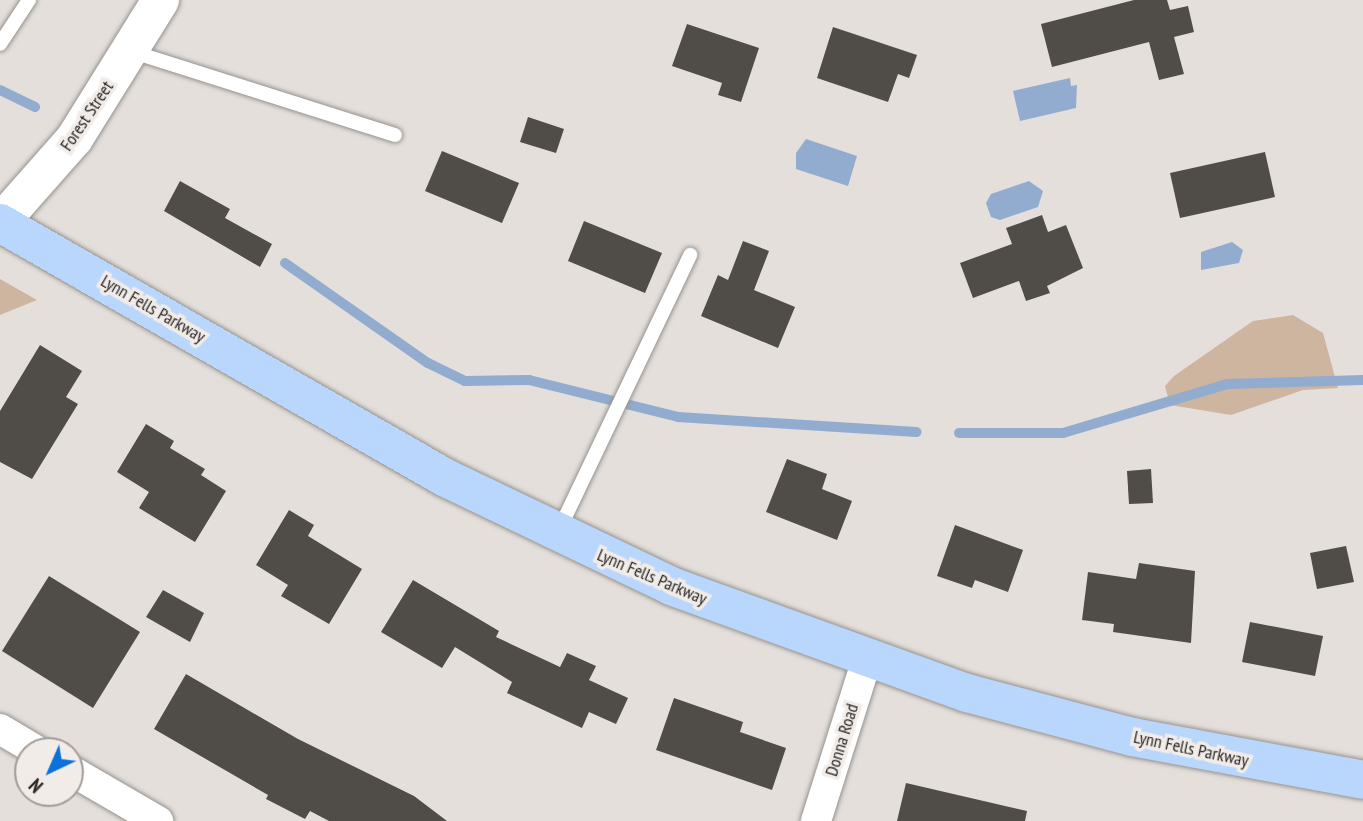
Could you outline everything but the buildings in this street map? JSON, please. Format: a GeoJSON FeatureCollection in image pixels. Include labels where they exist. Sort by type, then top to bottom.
{"type":"FeatureCollection","features":[{"type":"Feature","properties":{"kind":"main road","name":"Lynn Fells Parkway"},"geometry":{"type":"LineString","coordinates":[[0,223],[398,452],[557,535],[717,604],[867,659],[1132,737],[1363,780]]}},
{"type":"Feature","properties":{"kind":"street","name":"Forest Street"},"geometry":{"type":"LineString","coordinates":[[0,223],[67,148],[160,0]]}},
{"type":"Feature","properties":{"kind":"street","name":"Donna Road"},"geometry":{"type":"LineString","coordinates":[[816,821],[867,659]]}},
{"type":"Feature","properties":{"kind":"street"},"geometry":{"type":"LineString","coordinates":[[84,778],[158,821]]}},
{"type":"Feature","properties":{"kind":"lane"},"geometry":{"type":"LineString","coordinates":[[0,44],[29,0]]}},
{"type":"Feature","properties":{"kind":"lane"},"geometry":{"type":"LineString","coordinates":[[128,51],[395,135]]}},
{"type":"Feature","properties":{"kind":"lane"},"geometry":{"type":"LineString","coordinates":[[557,535],[612,427],[690,255]]}},
{"type":"Feature","properties":{"kind":"shaded area"},"geometry":{"type":"Polygon","coordinates":[[[0,279],[37,300],[0,315],[0,279]]]}},
{"type":"Feature","properties":{"kind":"shaded area"},"geometry":{"type":"Polygon","coordinates":[[[1293,315],[1323,333],[1338,388],[1303,390],[1231,415],[1170,405],[1165,386],[1174,376],[1253,321],[1293,315]]]}},
{"type":"Feature","properties":{"kind":"water"},"geometry":{"type":"Polygon","coordinates":[[[1070,78],[1071,86],[1077,85],[1076,108],[1020,121],[1013,91],[1070,78]]]}},
{"type":"Feature","properties":{"kind":"water"},"geometry":{"type":"Polygon","coordinates":[[[806,139],[857,156],[848,186],[796,169],[796,153],[806,139]]]}},
{"type":"Feature","properties":{"kind":"water"},"geometry":{"type":"Polygon","coordinates":[[[1029,181],[1043,191],[1038,207],[1000,220],[991,217],[986,203],[991,194],[1029,181]]]}},
{"type":"Feature","properties":{"kind":"water"},"geometry":{"type":"Polygon","coordinates":[[[1232,242],[1243,250],[1239,263],[1201,270],[1201,252],[1232,242]]]}},
{"type":"Feature","properties":{"kind":"waterway"},"geometry":{"type":"LineString","coordinates":[[0,90],[35,107]]}},
{"type":"Feature","properties":{"kind":"waterway"},"geometry":{"type":"LineString","coordinates":[[285,263],[428,363],[465,381],[529,380],[678,417],[917,432]]}},
{"type":"Feature","properties":{"kind":"waterway"},"geometry":{"type":"LineString","coordinates":[[959,433],[1063,433],[1227,384],[1363,380]]}}]}
